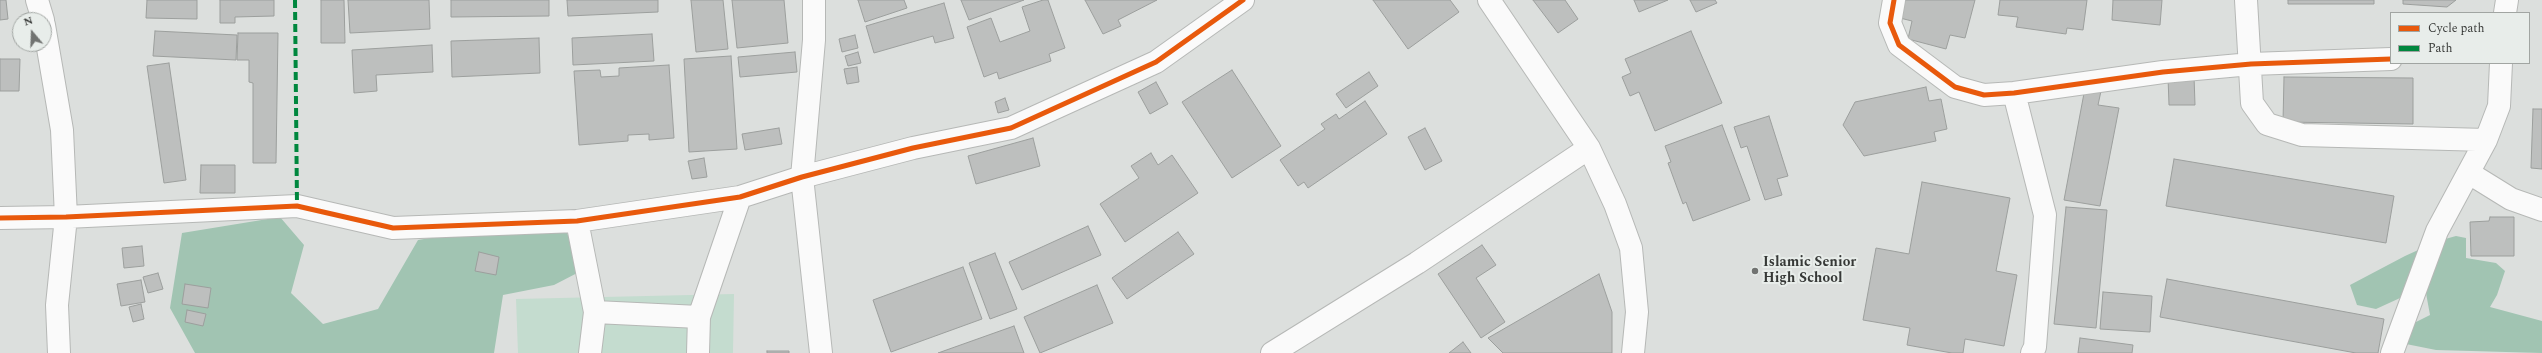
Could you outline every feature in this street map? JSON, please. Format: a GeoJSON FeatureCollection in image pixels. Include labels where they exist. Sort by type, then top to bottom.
{"type":"FeatureCollection","features":[{"type":"Feature","properties":{"kind":"street"},"geometry":{"type":"LineString","coordinates":[[37,0],[41,12]]}},
{"type":"Feature","properties":{"kind":"street"},"geometry":{"type":"LineString","coordinates":[[814,0],[814,40],[802,176],[822,353]]}},
{"type":"Feature","properties":{"kind":"street"},"geometry":{"type":"LineString","coordinates":[[0,218],[66,217],[297,206],[392,228],[577,221],[740,197],[802,176],[913,148],[1011,128],[1156,62],[1243,0]]}},
{"type":"Feature","properties":{"kind":"street"},"geometry":{"type":"LineString","coordinates":[[1489,0],[1589,148],[1615,204],[1631,248],[1637,312],[1634,353]]}},
{"type":"Feature","properties":{"kind":"street"},"geometry":{"type":"LineString","coordinates":[[1894,0],[1890,23],[1899,45],[1956,87],[1984,95],[2014,93],[2163,72],[2251,64],[2390,59]]}},
{"type":"Feature","properties":{"kind":"street"},"geometry":{"type":"LineString","coordinates":[[2246,0],[2251,64],[2252,103],[2267,124],[2302,135],[2486,140]]}},
{"type":"Feature","properties":{"kind":"street"},"geometry":{"type":"LineString","coordinates":[[2505,12],[2507,0]]}},
{"type":"Feature","properties":{"kind":"street"},"geometry":{"type":"LineString","coordinates":[[49,52],[62,130],[66,217],[57,304],[58,353]]}},
{"type":"Feature","properties":{"kind":"street"},"geometry":{"type":"LineString","coordinates":[[2392,353],[2437,231],[2486,140],[2499,106],[2501,64]]}},
{"type":"Feature","properties":{"kind":"street"},"geometry":{"type":"LineString","coordinates":[[2014,93],[2045,215],[2035,347],[2032,353]]}},
{"type":"Feature","properties":{"kind":"street"},"geometry":{"type":"LineString","coordinates":[[1272,353],[1417,263],[1589,148]]}},
{"type":"Feature","properties":{"kind":"street"},"geometry":{"type":"LineString","coordinates":[[2469,173],[2511,199],[2542,210]]}},
{"type":"Feature","properties":{"kind":"street"},"geometry":{"type":"LineString","coordinates":[[698,353],[699,317],[740,197]]}},
{"type":"Feature","properties":{"kind":"street"},"geometry":{"type":"LineString","coordinates":[[577,221],[594,312],[590,353]]}},
{"type":"Feature","properties":{"kind":"street"},"geometry":{"type":"LineString","coordinates":[[594,312],[699,317]]}},
{"type":"Feature","properties":{"kind":"green space"},"geometry":{"type":"Polygon","coordinates":[[[280,217],[304,245],[291,293],[323,324],[378,309],[418,240],[496,227],[567,233],[583,270],[554,285],[503,295],[494,353],[195,353],[170,308],[182,233],[280,217]]]}},
{"type":"Feature","properties":{"kind":"green space"},"geometry":{"type":"Polygon","coordinates":[[[2456,236],[2466,238],[2466,258],[2496,263],[2505,271],[2497,295],[2490,307],[2542,321],[2542,353],[2436,350],[2406,344],[2412,324],[2430,315],[2426,293],[2411,293],[2376,309],[2357,305],[2350,285],[2405,256],[2438,241],[2456,236]]]}},
{"type":"Feature","properties":{"kind":"green space"},"geometry":{"type":"Polygon","coordinates":[[[734,294],[733,353],[518,353],[516,299],[734,294]]]}},
{"type":"Feature","properties":{"kind":"building"},"geometry":{"type":"Polygon","coordinates":[[[0,0],[6,0],[8,19],[0,20],[0,0]]]}},
{"type":"Feature","properties":{"kind":"building"},"geometry":{"type":"Polygon","coordinates":[[[147,0],[197,0],[197,19],[146,18],[147,0]]]}},
{"type":"Feature","properties":{"kind":"building"},"geometry":{"type":"Polygon","coordinates":[[[220,0],[274,0],[274,16],[235,17],[235,23],[220,23],[220,0]]]}},
{"type":"Feature","properties":{"kind":"building"},"geometry":{"type":"Polygon","coordinates":[[[321,0],[344,0],[345,43],[321,43],[321,0]]]}},
{"type":"Feature","properties":{"kind":"building"},"geometry":{"type":"Polygon","coordinates":[[[348,0],[429,0],[430,29],[350,33],[348,0]]]}},
{"type":"Feature","properties":{"kind":"building"},"geometry":{"type":"Polygon","coordinates":[[[451,0],[549,0],[549,16],[451,17],[451,0]]]}},
{"type":"Feature","properties":{"kind":"building"},"geometry":{"type":"Polygon","coordinates":[[[567,0],[658,0],[658,12],[568,16],[567,0]]]}},
{"type":"Feature","properties":{"kind":"building"},"geometry":{"type":"Polygon","coordinates":[[[691,0],[723,0],[728,49],[696,52],[691,0]]]}},
{"type":"Feature","properties":{"kind":"building"},"geometry":{"type":"Polygon","coordinates":[[[732,0],[784,0],[788,43],[737,48],[732,0]]]}},
{"type":"Feature","properties":{"kind":"building"},"geometry":{"type":"Polygon","coordinates":[[[858,0],[904,0],[907,8],[865,22],[858,0]]]}},
{"type":"Feature","properties":{"kind":"building"},"geometry":{"type":"Polygon","coordinates":[[[961,0],[1024,0],[969,20],[961,0]]]}},
{"type":"Feature","properties":{"kind":"building"},"geometry":{"type":"Polygon","coordinates":[[[1043,0],[1048,0],[1065,48],[1049,54],[1051,61],[999,79],[997,72],[984,77],[967,27],[991,18],[1000,42],[1030,31],[1022,7],[1043,0]]]}},
{"type":"Feature","properties":{"kind":"building"},"geometry":{"type":"Polygon","coordinates":[[[1085,0],[1157,0],[1118,20],[1121,26],[1103,34],[1085,0]]]}},
{"type":"Feature","properties":{"kind":"building"},"geometry":{"type":"Polygon","coordinates":[[[1373,0],[1450,0],[1459,12],[1408,49],[1373,0]]]}},
{"type":"Feature","properties":{"kind":"building"},"geometry":{"type":"Polygon","coordinates":[[[1533,0],[1565,0],[1578,19],[1558,33],[1533,0]]]}},
{"type":"Feature","properties":{"kind":"building"},"geometry":{"type":"Polygon","coordinates":[[[1634,0],[1668,0],[1639,12],[1634,0]]]}},
{"type":"Feature","properties":{"kind":"building"},"geometry":{"type":"Polygon","coordinates":[[[1690,0],[1715,0],[1717,3],[1696,12],[1690,0]]]}},
{"type":"Feature","properties":{"kind":"building"},"geometry":{"type":"Polygon","coordinates":[[[1900,0],[1975,0],[1965,38],[1950,35],[1946,49],[1908,39],[1912,21],[1896,17],[1900,0]]]}},
{"type":"Feature","properties":{"kind":"building"},"geometry":{"type":"Polygon","coordinates":[[[2000,0],[2087,0],[2083,30],[2067,28],[2066,34],[2016,27],[2018,17],[1998,15],[2000,0]]]}},
{"type":"Feature","properties":{"kind":"building"},"geometry":{"type":"Polygon","coordinates":[[[2113,0],[2162,0],[2160,25],[2112,20],[2113,0]]]}},
{"type":"Feature","properties":{"kind":"building"},"geometry":{"type":"Polygon","coordinates":[[[2288,0],[2374,0],[2374,4],[2288,4],[2288,0]]]}},
{"type":"Feature","properties":{"kind":"building"},"geometry":{"type":"Polygon","coordinates":[[[2403,0],[2456,0],[2447,7],[2403,4],[2403,0]]]}},
{"type":"Feature","properties":{"kind":"building"},"geometry":{"type":"Polygon","coordinates":[[[944,3],[954,38],[935,43],[933,36],[874,53],[866,26],[944,3]]]}},
{"type":"Feature","properties":{"kind":"building"},"geometry":{"type":"Polygon","coordinates":[[[155,31],[237,35],[236,60],[153,56],[155,31]]]}},
{"type":"Feature","properties":{"kind":"building"},"geometry":{"type":"Polygon","coordinates":[[[1691,31],[1722,103],[1655,131],[1639,92],[1630,96],[1622,77],[1631,73],[1625,59],[1691,31]]]}},
{"type":"Feature","properties":{"kind":"building"},"geometry":{"type":"Polygon","coordinates":[[[238,33],[278,33],[276,163],[253,163],[253,83],[249,82],[249,60],[237,60],[238,33]]]}},
{"type":"Feature","properties":{"kind":"building"},"geometry":{"type":"Polygon","coordinates":[[[652,34],[654,61],[573,65],[572,38],[652,34]]]}},
{"type":"Feature","properties":{"kind":"building"},"geometry":{"type":"Polygon","coordinates":[[[855,35],[858,48],[842,52],[839,39],[855,35]]]}},
{"type":"Feature","properties":{"kind":"building"},"geometry":{"type":"Polygon","coordinates":[[[539,38],[540,73],[452,77],[451,41],[539,38]]]}},
{"type":"Feature","properties":{"kind":"building"},"geometry":{"type":"Polygon","coordinates":[[[432,45],[433,72],[376,75],[377,91],[354,93],[352,50],[432,45]]]}},
{"type":"Feature","properties":{"kind":"building"},"geometry":{"type":"Polygon","coordinates":[[[795,52],[797,72],[740,77],[738,57],[795,52]]]}},
{"type":"Feature","properties":{"kind":"building"},"geometry":{"type":"Polygon","coordinates":[[[858,52],[861,63],[848,66],[845,56],[858,52]]]}},
{"type":"Feature","properties":{"kind":"building"},"geometry":{"type":"Polygon","coordinates":[[[731,56],[737,149],[689,152],[684,59],[731,56]]]}},
{"type":"Feature","properties":{"kind":"building"},"geometry":{"type":"Polygon","coordinates":[[[0,59],[20,59],[19,91],[0,91],[0,59]]]}},
{"type":"Feature","properties":{"kind":"building"},"geometry":{"type":"Polygon","coordinates":[[[169,63],[186,180],[164,183],[147,66],[169,63]]]}},
{"type":"Feature","properties":{"kind":"building"},"geometry":{"type":"Polygon","coordinates":[[[669,65],[674,138],[649,140],[649,134],[628,135],[628,141],[579,145],[574,71],[600,70],[601,77],[619,76],[619,68],[669,65]]]}},
{"type":"Feature","properties":{"kind":"building"},"geometry":{"type":"Polygon","coordinates":[[[857,67],[859,82],[847,84],[844,69],[857,67]]]}},
{"type":"Feature","properties":{"kind":"building"},"geometry":{"type":"Polygon","coordinates":[[[1232,70],[1281,146],[1232,178],[1182,102],[1232,70]]]}},
{"type":"Feature","properties":{"kind":"building"},"geometry":{"type":"Polygon","coordinates":[[[1369,72],[1378,86],[1346,108],[1336,94],[1369,72]]]}},
{"type":"Feature","properties":{"kind":"building"},"geometry":{"type":"Polygon","coordinates":[[[2194,76],[2195,105],[2169,105],[2168,77],[2194,76]]]}},
{"type":"Feature","properties":{"kind":"building"},"geometry":{"type":"Polygon","coordinates":[[[2284,77],[2413,78],[2413,124],[2283,122],[2284,77]]]}},
{"type":"Feature","properties":{"kind":"building"},"geometry":{"type":"Polygon","coordinates":[[[1156,82],[1168,104],[1150,114],[1138,92],[1156,82]]]}},
{"type":"Feature","properties":{"kind":"building"},"geometry":{"type":"Polygon","coordinates":[[[1926,87],[1929,101],[1941,99],[1947,129],[1934,132],[1936,141],[1864,156],[1843,125],[1855,102],[1926,87]]]}},
{"type":"Feature","properties":{"kind":"building"},"geometry":{"type":"Polygon","coordinates":[[[2085,88],[2101,91],[2098,105],[2119,108],[2100,206],[2064,200],[2085,88]]]}},
{"type":"Feature","properties":{"kind":"building"},"geometry":{"type":"Polygon","coordinates":[[[1005,98],[1009,110],[998,113],[995,102],[1005,98]]]}},
{"type":"Feature","properties":{"kind":"building"},"geometry":{"type":"Polygon","coordinates":[[[1365,101],[1387,134],[1308,188],[1304,182],[1298,186],[1280,160],[1325,129],[1321,124],[1336,114],[1339,119],[1365,101]]]}},
{"type":"Feature","properties":{"kind":"building"},"geometry":{"type":"Polygon","coordinates":[[[2533,109],[2542,109],[2542,169],[2531,168],[2533,109]]]}},
{"type":"Feature","properties":{"kind":"building"},"geometry":{"type":"Polygon","coordinates":[[[1769,116],[1788,176],[1777,179],[1782,195],[1765,200],[1747,146],[1741,148],[1734,127],[1769,116]]]}},
{"type":"Feature","properties":{"kind":"building"},"geometry":{"type":"Polygon","coordinates":[[[1722,125],[1750,200],[1693,221],[1686,202],[1683,204],[1668,163],[1671,162],[1665,146],[1722,125]]]}},
{"type":"Feature","properties":{"kind":"building"},"geometry":{"type":"Polygon","coordinates":[[[779,128],[782,144],[745,150],[742,134],[779,128]]]}},
{"type":"Feature","properties":{"kind":"building"},"geometry":{"type":"Polygon","coordinates":[[[1425,128],[1442,161],[1425,170],[1408,137],[1425,128]]]}},
{"type":"Feature","properties":{"kind":"building"},"geometry":{"type":"Polygon","coordinates":[[[1033,138],[1040,166],[976,184],[968,156],[1033,138]]]}},
{"type":"Feature","properties":{"kind":"building"},"geometry":{"type":"Polygon","coordinates":[[[1151,153],[1158,165],[1172,155],[1198,193],[1125,242],[1100,204],[1139,178],[1131,166],[1151,153]]]}},
{"type":"Feature","properties":{"kind":"building"},"geometry":{"type":"Polygon","coordinates":[[[704,158],[707,177],[692,179],[688,161],[704,158]]]}},
{"type":"Feature","properties":{"kind":"building"},"geometry":{"type":"Polygon","coordinates":[[[2174,159],[2394,196],[2386,243],[2166,206],[2174,159]]]}},
{"type":"Feature","properties":{"kind":"building"},"geometry":{"type":"Polygon","coordinates":[[[201,165],[235,165],[235,193],[200,193],[201,165]]]}},
{"type":"Feature","properties":{"kind":"building"},"geometry":{"type":"Polygon","coordinates":[[[1922,182],[2010,198],[1996,271],[2017,275],[2004,346],[1965,339],[1963,353],[1952,353],[1907,345],[1910,328],[1863,320],[1876,248],[1909,254],[1922,182]]]}},
{"type":"Feature","properties":{"kind":"building"},"geometry":{"type":"Polygon","coordinates":[[[2066,207],[2107,210],[2096,328],[2054,324],[2066,207]]]}},
{"type":"Feature","properties":{"kind":"building"},"geometry":{"type":"Polygon","coordinates":[[[2490,217],[2514,217],[2514,256],[2471,256],[2470,222],[2489,221],[2490,217]]]}},
{"type":"Feature","properties":{"kind":"building"},"geometry":{"type":"Polygon","coordinates":[[[1088,226],[1101,255],[1022,290],[1009,262],[1088,226]]]}},
{"type":"Feature","properties":{"kind":"building"},"geometry":{"type":"Polygon","coordinates":[[[1178,232],[1194,254],[1127,299],[1112,278],[1178,232]]]}},
{"type":"Feature","properties":{"kind":"building"},"geometry":{"type":"Polygon","coordinates":[[[1482,245],[1496,265],[1476,278],[1505,322],[1481,338],[1438,274],[1482,245]]]}},
{"type":"Feature","properties":{"kind":"building"},"geometry":{"type":"Polygon","coordinates":[[[142,246],[144,266],[124,268],[122,248],[142,246]]]}},
{"type":"Feature","properties":{"kind":"building"},"geometry":{"type":"Polygon","coordinates":[[[479,252],[499,257],[496,275],[475,271],[479,252]]]}},
{"type":"Feature","properties":{"kind":"building"},"geometry":{"type":"Polygon","coordinates":[[[995,253],[1017,309],[990,319],[969,263],[995,253]]]}},
{"type":"Feature","properties":{"kind":"building"},"geometry":{"type":"Polygon","coordinates":[[[963,267],[982,319],[891,352],[873,300],[963,267]]]}},
{"type":"Feature","properties":{"kind":"building"},"geometry":{"type":"Polygon","coordinates":[[[158,273],[163,289],[148,293],[143,277],[158,273]]]}},
{"type":"Feature","properties":{"kind":"building"},"geometry":{"type":"Polygon","coordinates":[[[1599,274],[1612,312],[1612,353],[1503,353],[1488,338],[1599,274]]]}},
{"type":"Feature","properties":{"kind":"building"},"geometry":{"type":"Polygon","coordinates":[[[2167,279],[2384,319],[2378,353],[2356,353],[2160,317],[2167,279]]]}},
{"type":"Feature","properties":{"kind":"building"},"geometry":{"type":"Polygon","coordinates":[[[141,280],[145,302],[121,306],[117,284],[141,280]]]}},
{"type":"Feature","properties":{"kind":"building"},"geometry":{"type":"Polygon","coordinates":[[[185,284],[211,288],[208,308],[182,304],[185,284]]]}},
{"type":"Feature","properties":{"kind":"building"},"geometry":{"type":"Polygon","coordinates":[[[1097,285],[1113,323],[1040,353],[1024,317],[1097,285]]]}},
{"type":"Feature","properties":{"kind":"building"},"geometry":{"type":"Polygon","coordinates":[[[2103,292],[2152,296],[2150,332],[2100,329],[2103,292]]]}},
{"type":"Feature","properties":{"kind":"building"},"geometry":{"type":"Polygon","coordinates":[[[141,304],[144,319],[133,322],[129,307],[141,304]]]}},
{"type":"Feature","properties":{"kind":"building"},"geometry":{"type":"Polygon","coordinates":[[[187,310],[206,314],[203,326],[185,322],[187,310]]]}},
{"type":"Feature","properties":{"kind":"building"},"geometry":{"type":"Polygon","coordinates":[[[1014,326],[1024,353],[938,353],[1014,326]]]}},
{"type":"Feature","properties":{"kind":"building"},"geometry":{"type":"Polygon","coordinates":[[[2080,338],[2133,345],[2132,353],[2078,353],[2080,338]]]}},
{"type":"Feature","properties":{"kind":"building"},"geometry":{"type":"Polygon","coordinates":[[[1463,342],[1471,353],[1449,353],[1463,342]]]}},
{"type":"Feature","properties":{"kind":"building"},"geometry":{"type":"Polygon","coordinates":[[[767,351],[789,351],[789,353],[767,353],[767,351]]]}},
{"type":"Feature","properties":{"kind":"marked path"},"geometry":{"type":"LineString","coordinates":[[295,0],[297,206]]}},
{"type":"Feature","properties":{"kind":"cycle path"},"geometry":{"type":"LineString","coordinates":[[0,218],[66,217],[297,206],[393,228],[577,221],[740,197],[802,177],[913,148],[1011,128],[1156,62],[1243,0]]}},
{"type":"Feature","properties":{"kind":"cycle path"},"geometry":{"type":"LineString","coordinates":[[1894,0],[1890,23],[1899,45],[1955,87],[1984,95],[2014,93],[2163,72],[2251,64],[2390,59]]}},
{"type":"Feature","properties":{"kind":"place","name":"Islamic Senior High School"},"geometry":{"type":"Point","coordinates":[1755,271]}}]}
